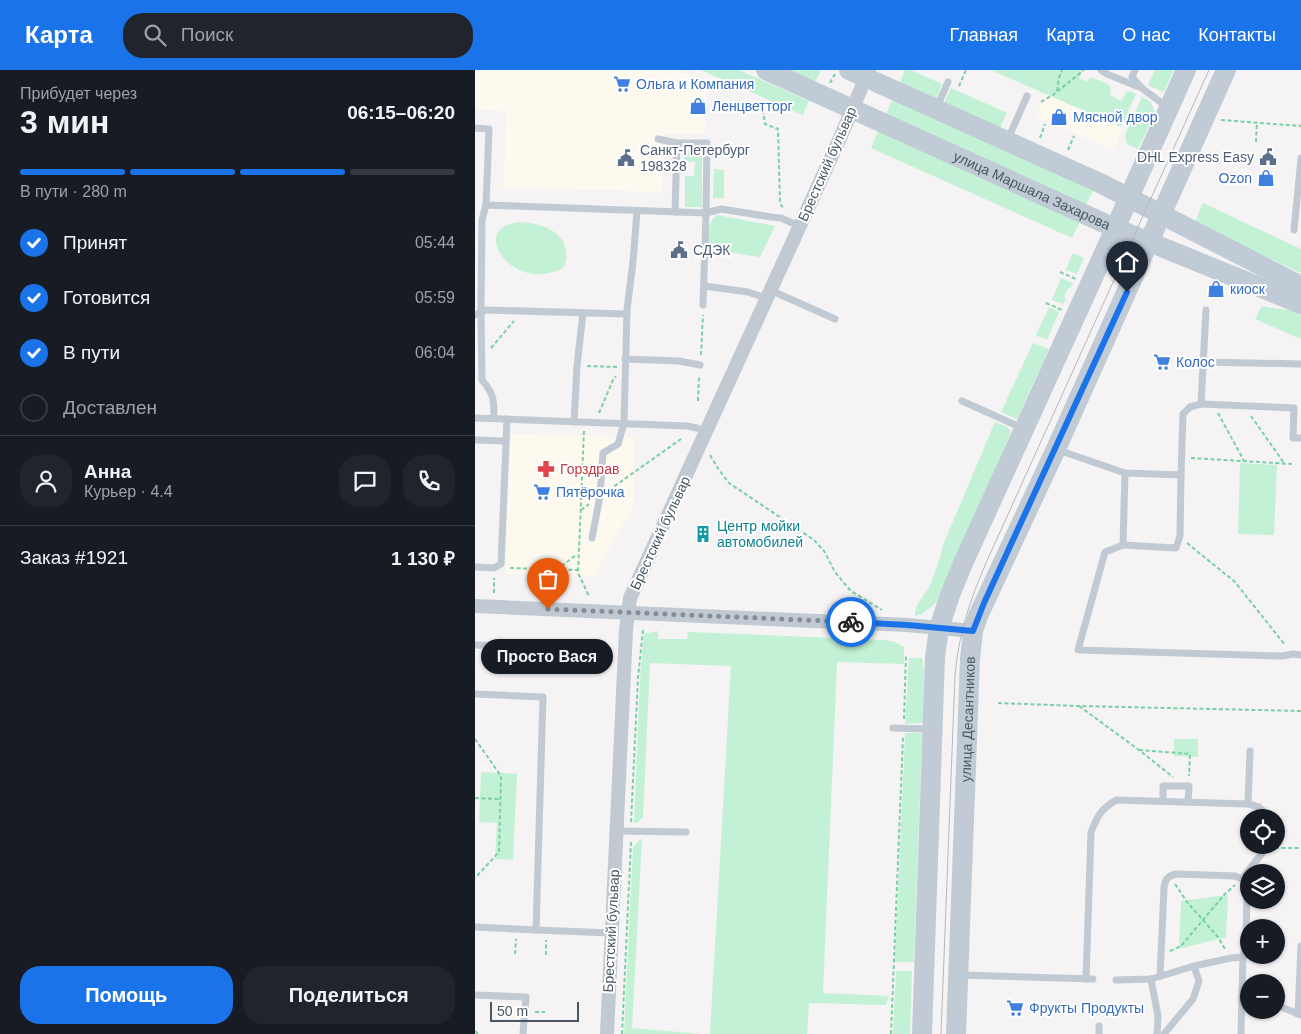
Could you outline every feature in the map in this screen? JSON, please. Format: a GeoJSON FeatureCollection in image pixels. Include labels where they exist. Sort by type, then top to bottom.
{"type":"FeatureCollection","features":[{"type":"Feature","properties":{"kind":"street","name":"улица Маршала Захарова"},"geometry":{"type":"LineString","coordinates":[[766,70],[1115,228],[1301,304]]}},
{"type":"Feature","properties":{"kind":"street"},"geometry":{"type":"LineString","coordinates":[[922,1034],[935,657],[939,628],[964,561],[1186,70]]}},
{"type":"Feature","properties":{"kind":"street","name":"улица Десантников"},"geometry":{"type":"LineString","coordinates":[[956,1034],[970,659],[973,631],[1226,70]]}},
{"type":"Feature","properties":{"kind":"street","name":"Брестский бульвар"},"geometry":{"type":"LineString","coordinates":[[607,1034],[626,630],[630,598],[853,109],[855,72]]}},
{"type":"Feature","properties":{"kind":"street"},"geometry":{"type":"LineString","coordinates":[[855,72],[1100,183],[1301,286]]}},
{"type":"Feature","properties":{"kind":"street"},"geometry":{"type":"LineString","coordinates":[[475,606],[907,625],[973,631]]}},
{"type":"Feature","properties":{"kind":"lane"},"geometry":{"type":"LineString","coordinates":[[1101,70],[1143,89]]}},
{"type":"Feature","properties":{"kind":"lane"},"geometry":{"type":"LineString","coordinates":[[1135,70],[1132,77],[1143,89],[1168,108]]}},
{"type":"Feature","properties":{"kind":"lane"},"geometry":{"type":"LineString","coordinates":[[936,109],[948,82]]}},
{"type":"Feature","properties":{"kind":"lane"},"geometry":{"type":"LineString","coordinates":[[1007,141],[1027,96]]}},
{"type":"Feature","properties":{"kind":"lane"},"geometry":{"type":"LineString","coordinates":[[475,128],[489,129],[487,205],[482,220],[478,313],[482,380],[490,389],[494,401],[494,418]]}},
{"type":"Feature","properties":{"kind":"lane"},"geometry":{"type":"LineString","coordinates":[[658,139],[677,143],[707,143],[703,305]]}},
{"type":"Feature","properties":{"kind":"lane"},"geometry":{"type":"LineString","coordinates":[[675,212],[677,143]]}},
{"type":"Feature","properties":{"kind":"lane"},"geometry":{"type":"LineString","coordinates":[[1294,230],[1301,158]]}},
{"type":"Feature","properties":{"kind":"lane"},"geometry":{"type":"LineString","coordinates":[[487,205],[675,212],[706,212],[721,209],[781,218],[799,226]]}},
{"type":"Feature","properties":{"kind":"lane"},"geometry":{"type":"LineString","coordinates":[[592,538],[600,496],[603,454],[618,444],[623,423],[627,314],[637,211]]}},
{"type":"Feature","properties":{"kind":"lane"},"geometry":{"type":"LineString","coordinates":[[704,286],[768,294],[835,319]]}},
{"type":"Feature","properties":{"kind":"lane"},"geometry":{"type":"LineString","coordinates":[[478,313],[486,310],[627,314]]}},
{"type":"Feature","properties":{"kind":"lane"},"geometry":{"type":"LineString","coordinates":[[1201,404],[1206,310]]}},
{"type":"Feature","properties":{"kind":"lane"},"geometry":{"type":"LineString","coordinates":[[574,422],[577,366],[583,313]]}},
{"type":"Feature","properties":{"kind":"lane"},"geometry":{"type":"LineString","coordinates":[[625,359],[679,361],[700,365]]}},
{"type":"Feature","properties":{"kind":"lane"},"geometry":{"type":"LineString","coordinates":[[1203,362],[1301,364]]}},
{"type":"Feature","properties":{"kind":"lane"},"geometry":{"type":"LineString","coordinates":[[962,401],[1025,429]]}},
{"type":"Feature","properties":{"kind":"lane"},"geometry":{"type":"LineString","coordinates":[[1301,438],[1293,438],[1294,408],[1201,404],[1190,407],[1183,414],[1180,536],[1176,548],[1123,545],[1105,552],[1078,650],[1301,655]]}},
{"type":"Feature","properties":{"kind":"lane"},"geometry":{"type":"LineString","coordinates":[[475,418],[687,426],[706,432]]}},
{"type":"Feature","properties":{"kind":"lane"},"geometry":{"type":"LineString","coordinates":[[475,567],[494,568],[501,564],[507,419]]}},
{"type":"Feature","properties":{"kind":"lane"},"geometry":{"type":"LineString","coordinates":[[475,440],[506,441]]}},
{"type":"Feature","properties":{"kind":"lane"},"geometry":{"type":"LineString","coordinates":[[1056,448],[1125,474],[1181,475]]}},
{"type":"Feature","properties":{"kind":"lane"},"geometry":{"type":"LineString","coordinates":[[1123,545],[1125,474]]}},
{"type":"Feature","properties":{"kind":"lane"},"geometry":{"type":"LineString","coordinates":[[475,645],[565,648]]}},
{"type":"Feature","properties":{"kind":"lane"},"geometry":{"type":"LineString","coordinates":[[475,694],[543,697],[536,930]]}},
{"type":"Feature","properties":{"kind":"lane"},"geometry":{"type":"LineString","coordinates":[[893,728],[933,729]]}},
{"type":"Feature","properties":{"kind":"lane"},"geometry":{"type":"LineString","coordinates":[[1248,804],[1250,751]]}},
{"type":"Feature","properties":{"kind":"lane"},"geometry":{"type":"LineString","coordinates":[[1163,801],[1163,786],[1189,786],[1189,802]]}},
{"type":"Feature","properties":{"kind":"lane"},"geometry":{"type":"LineString","coordinates":[[958,975],[1089,979],[1091,832],[1104,807],[1116,800],[1248,804],[1261,809]]}},
{"type":"Feature","properties":{"kind":"lane"},"geometry":{"type":"LineString","coordinates":[[616,831],[686,832]]}},
{"type":"Feature","properties":{"kind":"lane"},"geometry":{"type":"LineString","coordinates":[[1160,976],[1164,888],[1165,881],[1169,875],[1235,876],[1240,878]]}},
{"type":"Feature","properties":{"kind":"lane"},"geometry":{"type":"LineString","coordinates":[[475,928],[611,933]]}},
{"type":"Feature","properties":{"kind":"lane"},"geometry":{"type":"LineString","coordinates":[[1285,1009],[1300,1015],[1301,946]]}},
{"type":"Feature","properties":{"kind":"lane"},"geometry":{"type":"LineString","coordinates":[[1116,980],[1151,979],[1194,966],[1240,957]]}},
{"type":"Feature","properties":{"kind":"lane"},"geometry":{"type":"LineString","coordinates":[[1164,1034],[1193,999],[1199,981],[1194,966]]}},
{"type":"Feature","properties":{"kind":"lane"},"geometry":{"type":"LineString","coordinates":[[1151,979],[1158,1016],[1157,1034]]}},
{"type":"Feature","properties":{"kind":"lane"},"geometry":{"type":"LineString","coordinates":[[475,994],[526,997],[523,1034]]}},
{"type":"Feature","properties":{"kind":"lane"},"geometry":{"type":"LineString","coordinates":[[1241,1034],[1243,1019]]}},
{"type":"Feature","properties":{"kind":"path"},"geometry":{"type":"LineString","coordinates":[[959,86],[966,70]]}},
{"type":"Feature","properties":{"kind":"path"},"geometry":{"type":"LineString","coordinates":[[1057,91],[1062,70]]}},
{"type":"Feature","properties":{"kind":"path"},"geometry":{"type":"LineString","coordinates":[[1041,102],[1084,70]]}},
{"type":"Feature","properties":{"kind":"path"},"geometry":{"type":"LineString","coordinates":[[828,88],[855,72]]}},
{"type":"Feature","properties":{"kind":"path"},"geometry":{"type":"LineString","coordinates":[[761,103],[765,124],[778,129],[780,203],[784,210]]}},
{"type":"Feature","properties":{"kind":"path"},"geometry":{"type":"LineString","coordinates":[[1216,119],[1301,126]]}},
{"type":"Feature","properties":{"kind":"path"},"geometry":{"type":"LineString","coordinates":[[1256,142],[1257,123]]}},
{"type":"Feature","properties":{"kind":"path"},"geometry":{"type":"LineString","coordinates":[[1039,139],[1045,124]]}},
{"type":"Feature","properties":{"kind":"path"},"geometry":{"type":"LineString","coordinates":[[1067,152],[1073,136]]}},
{"type":"Feature","properties":{"kind":"path"},"geometry":{"type":"LineString","coordinates":[[1060,272],[1077,280]]}},
{"type":"Feature","properties":{"kind":"path"},"geometry":{"type":"LineString","coordinates":[[1046,303],[1064,310]]}},
{"type":"Feature","properties":{"kind":"path"},"geometry":{"type":"LineString","coordinates":[[697,401],[703,305]]}},
{"type":"Feature","properties":{"kind":"path"},"geometry":{"type":"LineString","coordinates":[[489,351],[516,319]]}},
{"type":"Feature","properties":{"kind":"path"},"geometry":{"type":"LineString","coordinates":[[577,366],[619,366],[618,373],[613,380],[597,418]]}},
{"type":"Feature","properties":{"kind":"path"},"geometry":{"type":"LineString","coordinates":[[1214,407],[1244,461]]}},
{"type":"Feature","properties":{"kind":"path"},"geometry":{"type":"LineString","coordinates":[[1251,416],[1284,463]]}},
{"type":"Feature","properties":{"kind":"path"},"geometry":{"type":"LineString","coordinates":[[584,422],[578,574],[589,596]]}},
{"type":"Feature","properties":{"kind":"path"},"geometry":{"type":"LineString","coordinates":[[627,477],[681,439]]}},
{"type":"Feature","properties":{"kind":"path"},"geometry":{"type":"LineString","coordinates":[[709,453],[729,483],[814,540],[824,551],[835,572],[848,587],[882,610]]}},
{"type":"Feature","properties":{"kind":"path"},"geometry":{"type":"LineString","coordinates":[[1181,458],[1292,464]]}},
{"type":"Feature","properties":{"kind":"path"},"geometry":{"type":"LineString","coordinates":[[1180,536],[1235,582],[1293,654]]}},
{"type":"Feature","properties":{"kind":"path"},"geometry":{"type":"LineString","coordinates":[[548,595],[557,570],[578,553]]}},
{"type":"Feature","properties":{"kind":"path"},"geometry":{"type":"LineString","coordinates":[[501,564],[507,568],[578,570]]}},
{"type":"Feature","properties":{"kind":"path"},"geometry":{"type":"LineString","coordinates":[[493,593],[494,586]]}},
{"type":"Feature","properties":{"kind":"path"},"geometry":{"type":"LineString","coordinates":[[903,724],[906,655]]}},
{"type":"Feature","properties":{"kind":"path"},"geometry":{"type":"LineString","coordinates":[[998,703],[1301,711]]}},
{"type":"Feature","properties":{"kind":"path"},"geometry":{"type":"LineString","coordinates":[[1079,706],[1172,776],[1176,786]]}},
{"type":"Feature","properties":{"kind":"path"},"geometry":{"type":"LineString","coordinates":[[891,1034],[903,732]]}},
{"type":"Feature","properties":{"kind":"path"},"geometry":{"type":"LineString","coordinates":[[475,739],[501,776],[499,852],[475,878]]}},
{"type":"Feature","properties":{"kind":"path"},"geometry":{"type":"LineString","coordinates":[[1139,750],[1190,754],[1189,784]]}},
{"type":"Feature","properties":{"kind":"path"},"geometry":{"type":"LineString","coordinates":[[475,798],[501,799]]}},
{"type":"Feature","properties":{"kind":"path"},"geometry":{"type":"LineString","coordinates":[[1285,848],[1301,848]]}},
{"type":"Feature","properties":{"kind":"path"},"geometry":{"type":"LineString","coordinates":[[1169,875],[1187,902],[1218,937],[1231,958]]}},
{"type":"Feature","properties":{"kind":"path"},"geometry":{"type":"LineString","coordinates":[[1161,956],[1181,946],[1224,896],[1240,881]]}},
{"type":"Feature","properties":{"kind":"path"},"geometry":{"type":"LineString","coordinates":[[515,954],[516,929]]}},
{"type":"Feature","properties":{"kind":"path"},"geometry":{"type":"LineString","coordinates":[[546,930],[546,955]]}},
{"type":"Feature","properties":{"kind":"path"},"geometry":{"type":"LineString","coordinates":[[475,1031],[478,1034]]}},
{"type":"Feature","properties":{"kind":"shaded area"},"geometry":{"type":"Polygon","coordinates":[[[475,70],[679,70],[706,82],[705,134],[665,134],[662,192],[504,187],[506,111],[475,110],[475,70]]]}},
{"type":"Feature","properties":{"kind":"shaded area"},"geometry":{"type":"Polygon","coordinates":[[[1046,94],[1123,128],[1113,150],[1036,116],[1046,94]]]}},
{"type":"Feature","properties":{"kind":"shaded area"},"geometry":{"type":"Polygon","coordinates":[[[511,434],[634,437],[633,506],[594,576],[505,574],[511,434]]]}},
{"type":"Feature","properties":{"kind":"green space"},"geometry":{"type":"Polygon","coordinates":[[[701,70],[739,70],[809,101],[803,115],[701,70]]]}},
{"type":"Feature","properties":{"kind":"green space"},"geometry":{"type":"Polygon","coordinates":[[[784,70],[821,70],[814,84],[784,70]]]}},
{"type":"Feature","properties":{"kind":"green space"},"geometry":{"type":"Polygon","coordinates":[[[905,70],[911,70],[942,84],[935,100],[899,84],[905,70]]]}},
{"type":"Feature","properties":{"kind":"green space"},"geometry":{"type":"Polygon","coordinates":[[[991,70],[1083,70],[1079,78],[1088,82],[1090,77],[1108,84],[1111,88],[1110,95],[1122,101],[1127,92],[1136,94],[1121,127],[991,70]]]}},
{"type":"Feature","properties":{"kind":"green space"},"geometry":{"type":"Polygon","coordinates":[[[1155,70],[1174,70],[1164,91],[1148,85],[1155,70]]]}},
{"type":"Feature","properties":{"kind":"green space"},"geometry":{"type":"Polygon","coordinates":[[[951,88],[1007,113],[1000,128],[944,103],[951,88]]]}},
{"type":"Feature","properties":{"kind":"green space"},"geometry":{"type":"Polygon","coordinates":[[[1142,97],[1151,102],[1155,113],[1138,149],[1127,144],[1125,135],[1142,97]]]}},
{"type":"Feature","properties":{"kind":"green space"},"geometry":{"type":"Polygon","coordinates":[[[893,98],[1094,188],[1086,206],[885,116],[893,98]]]}},
{"type":"Feature","properties":{"kind":"green space"},"geometry":{"type":"Polygon","coordinates":[[[878,131],[1080,221],[1072,238],[871,148],[878,131]]]}},
{"type":"Feature","properties":{"kind":"green space"},"geometry":{"type":"Polygon","coordinates":[[[685,151],[702,151],[702,207],[685,207],[685,176],[694,176],[695,162],[684,161],[685,151]]]}},
{"type":"Feature","properties":{"kind":"green space"},"geometry":{"type":"Polygon","coordinates":[[[714,169],[724,170],[724,198],[713,198],[714,169]]]}},
{"type":"Feature","properties":{"kind":"green space"},"geometry":{"type":"Polygon","coordinates":[[[1203,203],[1301,249],[1301,273],[1194,224],[1203,203]]]}},
{"type":"Feature","properties":{"kind":"green space"},"geometry":{"type":"Polygon","coordinates":[[[717,215],[775,226],[760,257],[707,249],[711,222],[717,215]]]}},
{"type":"Feature","properties":{"kind":"green space"},"geometry":{"type":"Polygon","coordinates":[[[520,222],[543,226],[556,233],[565,245],[566,261],[563,268],[548,273],[532,274],[515,268],[504,259],[497,246],[497,234],[502,228],[520,222]]]}},
{"type":"Feature","properties":{"kind":"green space"},"geometry":{"type":"Polygon","coordinates":[[[1073,253],[1084,258],[1077,274],[1066,270],[1073,253]]]}},
{"type":"Feature","properties":{"kind":"green space"},"geometry":{"type":"Polygon","coordinates":[[[1061,278],[1073,283],[1070,289],[1068,288],[1063,304],[1052,300],[1061,278]]]}},
{"type":"Feature","properties":{"kind":"green space"},"geometry":{"type":"Polygon","coordinates":[[[1262,306],[1301,311],[1301,339],[1255,319],[1262,306]]]}},
{"type":"Feature","properties":{"kind":"green space"},"geometry":{"type":"Polygon","coordinates":[[[1049,307],[1059,312],[1047,340],[1036,335],[1049,307]]]}},
{"type":"Feature","properties":{"kind":"green space"},"geometry":{"type":"Polygon","coordinates":[[[1033,343],[1049,349],[1017,419],[1001,412],[1033,343]]]}},
{"type":"Feature","properties":{"kind":"green space"},"geometry":{"type":"Polygon","coordinates":[[[995,422],[1007,427],[1011,432],[937,601],[922,614],[915,616],[918,605],[929,587],[943,545],[995,422]]]}},
{"type":"Feature","properties":{"kind":"green space"},"geometry":{"type":"Polygon","coordinates":[[[1240,463],[1277,465],[1274,535],[1238,534],[1240,463]]]}},
{"type":"Feature","properties":{"kind":"green space"},"geometry":{"type":"Polygon","coordinates":[[[658,631],[658,639],[687,639],[688,632],[884,640],[895,642],[904,647],[904,664],[837,662],[823,993],[889,996],[886,1005],[809,1003],[807,1034],[710,1034],[731,666],[650,663],[643,817],[637,823],[634,823],[640,679],[644,634],[658,631]]]}},
{"type":"Feature","properties":{"kind":"green space"},"geometry":{"type":"Polygon","coordinates":[[[909,658],[922,658],[924,670],[923,723],[905,724],[909,658]]]}},
{"type":"Feature","properties":{"kind":"green space"},"geometry":{"type":"Polygon","coordinates":[[[905,733],[922,733],[914,962],[895,962],[905,733]]]}},
{"type":"Feature","properties":{"kind":"green space"},"geometry":{"type":"Polygon","coordinates":[[[1174,739],[1198,739],[1198,757],[1174,756],[1174,739]]]}},
{"type":"Feature","properties":{"kind":"green space"},"geometry":{"type":"Polygon","coordinates":[[[481,772],[517,774],[513,860],[495,859],[497,823],[479,822],[481,772]]]}},
{"type":"Feature","properties":{"kind":"green space"},"geometry":{"type":"Polygon","coordinates":[[[642,838],[632,1028],[702,1034],[624,1034],[633,847],[642,838]]]}},
{"type":"Feature","properties":{"kind":"green space"},"geometry":{"type":"Polygon","coordinates":[[[1228,895],[1226,937],[1179,949],[1181,901],[1228,895]]]}},
{"type":"Feature","properties":{"kind":"green space"},"geometry":{"type":"Polygon","coordinates":[[[896,971],[912,971],[910,1034],[893,1034],[896,971]]]}},
{"type":"Feature","properties":{"kind":"tram line"},"geometry":{"type":"LineString","coordinates":[[941,1034],[955,676],[966,618],[986,563],[1209,70]]}},
{"type":"Feature","properties":{"kind":"way so far"},"geometry":{"type":"LineString","coordinates":[[548,609],[851,622]]}},
{"type":"Feature","properties":{"kind":"place","name":"Ольга и Компания"},"geometry":{"type":"Point","coordinates":[622,84]}},
{"type":"Feature","properties":{"kind":"place","name":"Ленцветторг"},"geometry":{"type":"Point","coordinates":[698,106]}},
{"type":"Feature","properties":{"kind":"place","name":"Мясной двор"},"geometry":{"type":"Point","coordinates":[1059,117]}},
{"type":"Feature","properties":{"kind":"place","name":"DHL Express Easy"},"geometry":{"type":"Point","coordinates":[1268,157]}},
{"type":"Feature","properties":{"kind":"place","name":"Санкт-Петербург 198328"},"geometry":{"type":"Point","coordinates":[626,158]}},
{"type":"Feature","properties":{"kind":"place","name":"Ozon"},"geometry":{"type":"Point","coordinates":[1266,178]}},
{"type":"Feature","properties":{"kind":"place","name":"СДЭК"},"geometry":{"type":"Point","coordinates":[679,250]}},
{"type":"Feature","properties":{"kind":"place","name":"киоск"},"geometry":{"type":"Point","coordinates":[1216,289]}},
{"type":"Feature","properties":{"kind":"place","name":"Колос"},"geometry":{"type":"Point","coordinates":[1162,362]}},
{"type":"Feature","properties":{"kind":"place","name":"Горздрав"},"geometry":{"type":"Point","coordinates":[546,469]}},
{"type":"Feature","properties":{"kind":"place","name":"Пятёрочка"},"geometry":{"type":"Point","coordinates":[542,492]}},
{"type":"Feature","properties":{"kind":"place","name":"Центр мойки автомобилей"},"geometry":{"type":"Point","coordinates":[703,534]}},
{"type":"Feature","properties":{"kind":"place","name":"Просто Вася"},"geometry":{"type":"Point","coordinates":[548,609]}},
{"type":"Feature","properties":{"kind":"place","name":"Фрукты Продукты"},"geometry":{"type":"Point","coordinates":[1015,1008]}},
{"type":"Feature","properties":{"kind":"route"},"geometry":{"type":"LineString","coordinates":[[851,622],[973,631],[978,616],[1127,292]]}}]}
